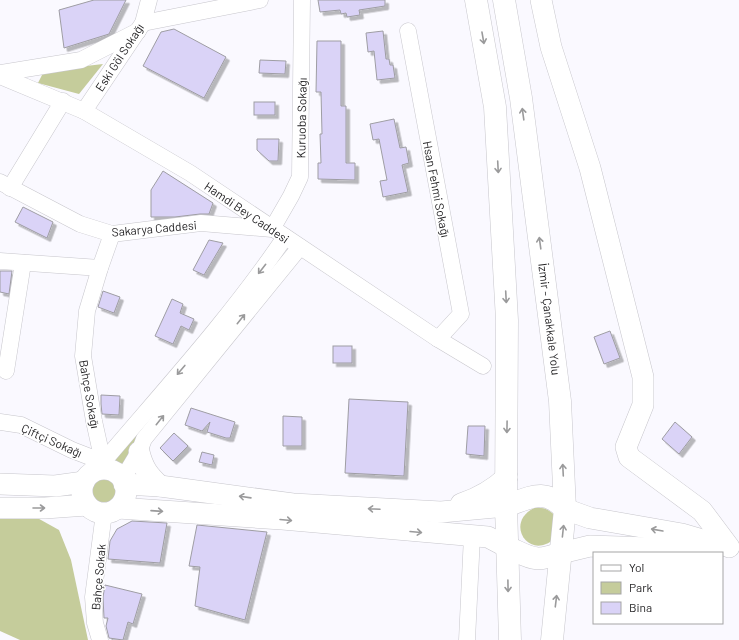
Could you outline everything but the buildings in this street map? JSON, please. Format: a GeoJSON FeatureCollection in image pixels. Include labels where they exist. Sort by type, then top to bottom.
{"type":"FeatureCollection","features":[{"type":"Feature","properties":{"kind":"highway"},"geometry":{"type":"LineString","coordinates":[[476,0],[495,115],[507,320],[506,506],[510,640]]}},
{"type":"Feature","properties":{"kind":"highway","name":"İzmir - Çanakkale Yolu"},"geometry":{"type":"LineString","coordinates":[[504,0],[521,98],[552,328],[560,401],[565,509],[552,640]]}},
{"type":"Feature","properties":{"kind":"highway"},"geometry":{"type":"LineString","coordinates":[[506,506],[530,496],[540,495],[549,497],[558,502],[565,509]]}},
{"type":"Feature","properties":{"kind":"highway"},"geometry":{"type":"LineString","coordinates":[[507,547],[529,557],[538,559],[561,553]]}},
{"type":"Feature","properties":{"kind":"main road"},"geometry":{"type":"LineString","coordinates":[[541,0],[551,47],[590,168],[643,377],[643,405],[626,447],[629,457],[697,507],[730,547]]}},
{"type":"Feature","properties":{"kind":"main road"},"geometry":{"type":"LineString","coordinates":[[139,452],[142,464],[148,475],[160,486]]}},
{"type":"Feature","properties":{"kind":"main road"},"geometry":{"type":"LineString","coordinates":[[0,484],[55,486],[97,471],[111,471],[117,474],[123,482],[126,490],[125,497],[103,509]]}},
{"type":"Feature","properties":{"kind":"main road"},"geometry":{"type":"LineString","coordinates":[[92,473],[82,494],[103,509]]}},
{"type":"Feature","properties":{"kind":"main road"},"geometry":{"type":"LineString","coordinates":[[441,512],[485,494],[507,477]]}},
{"type":"Feature","properties":{"kind":"main road"},"geometry":{"type":"LineString","coordinates":[[123,482],[293,504],[441,512],[506,506]]}},
{"type":"Feature","properties":{"kind":"main road"},"geometry":{"type":"LineString","coordinates":[[682,534],[693,532],[699,527],[702,521],[697,507]]}},
{"type":"Feature","properties":{"kind":"main road"},"geometry":{"type":"LineString","coordinates":[[0,508],[103,509],[282,519],[488,537],[507,547]]}},
{"type":"Feature","properties":{"kind":"main road"},"geometry":{"type":"LineString","coordinates":[[565,509],[590,518],[682,534],[730,547]]}},
{"type":"Feature","properties":{"kind":"main road"},"geometry":{"type":"LineString","coordinates":[[561,553],[590,546],[680,549],[730,547]]}},
{"type":"Feature","properties":{"kind":"street","name":"Eski Göl Sokağı"},"geometry":{"type":"LineString","coordinates":[[84,111],[140,27],[149,0]]}},
{"type":"Feature","properties":{"kind":"street"},"geometry":{"type":"LineString","coordinates":[[0,75],[81,60],[140,27],[260,0]]}},
{"type":"Feature","properties":{"kind":"street","name":"Kuruoba Sokağı"},"geometry":{"type":"LineString","coordinates":[[92,473],[215,329],[268,261],[291,196],[300,177],[302,0]]}},
{"type":"Feature","properties":{"kind":"street","name":"Hsan Fehmi Sokağı"},"geometry":{"type":"LineString","coordinates":[[408,31],[461,314],[438,339]]}},
{"type":"Feature","properties":{"kind":"street","name":"Hamdi Bey Caddesi"},"geometry":{"type":"LineString","coordinates":[[0,75],[84,111],[190,173],[438,339],[483,366]]}},
{"type":"Feature","properties":{"kind":"street"},"geometry":{"type":"LineString","coordinates":[[5,185],[63,101]]}},
{"type":"Feature","properties":{"kind":"street","name":"Sakarya Caddesi"},"geometry":{"type":"LineString","coordinates":[[5,185],[80,224],[112,234],[202,223],[278,233]]}},
{"type":"Feature","properties":{"kind":"street","name":"Bahçe Sokağı"},"geometry":{"type":"LineString","coordinates":[[92,473],[94,421],[83,356],[87,311],[112,234]]}},
{"type":"Feature","properties":{"kind":"street"},"geometry":{"type":"LineString","coordinates":[[123,482],[139,452],[144,439],[300,247]]}},
{"type":"Feature","properties":{"kind":"street"},"geometry":{"type":"LineString","coordinates":[[0,261],[100,268]]}},
{"type":"Feature","properties":{"kind":"street"},"geometry":{"type":"LineString","coordinates":[[6,371],[23,262]]}},
{"type":"Feature","properties":{"kind":"street","name":"Çiftçi Sokağı"},"geometry":{"type":"LineString","coordinates":[[0,422],[21,425],[72,450],[92,473]]}},
{"type":"Feature","properties":{"kind":"street","name":"Bahçe Sokak"},"geometry":{"type":"LineString","coordinates":[[100,640],[95,623],[93,598],[103,509]]}},
{"type":"Feature","properties":{"kind":"street"},"geometry":{"type":"LineString","coordinates":[[467,640],[472,536]]}},
{"type":"Feature","properties":{"kind":"green space"},"geometry":{"type":"Polygon","coordinates":[[[103,64],[79,94],[38,83],[44,71],[103,64]]]}},
{"type":"Feature","properties":{"kind":"green space"},"geometry":{"type":"Polygon","coordinates":[[[146,424],[124,464],[110,461],[146,424]]]}},
{"type":"Feature","properties":{"kind":"green space"},"geometry":{"type":"Polygon","coordinates":[[[103,476],[109,477],[117,485],[117,497],[109,505],[103,506],[97,505],[89,497],[88,491],[89,485],[97,477],[103,476]]]}},
{"type":"Feature","properties":{"kind":"green space"},"geometry":{"type":"Polygon","coordinates":[[[534,508],[546,509],[556,517],[554,539],[545,545],[536,546],[529,543],[523,537],[521,522],[525,515],[534,508]]]}},
{"type":"Feature","properties":{"kind":"green space"},"geometry":{"type":"Polygon","coordinates":[[[0,515],[32,515],[59,530],[71,560],[88,640],[20,640],[0,631],[0,515]]]}}]}
